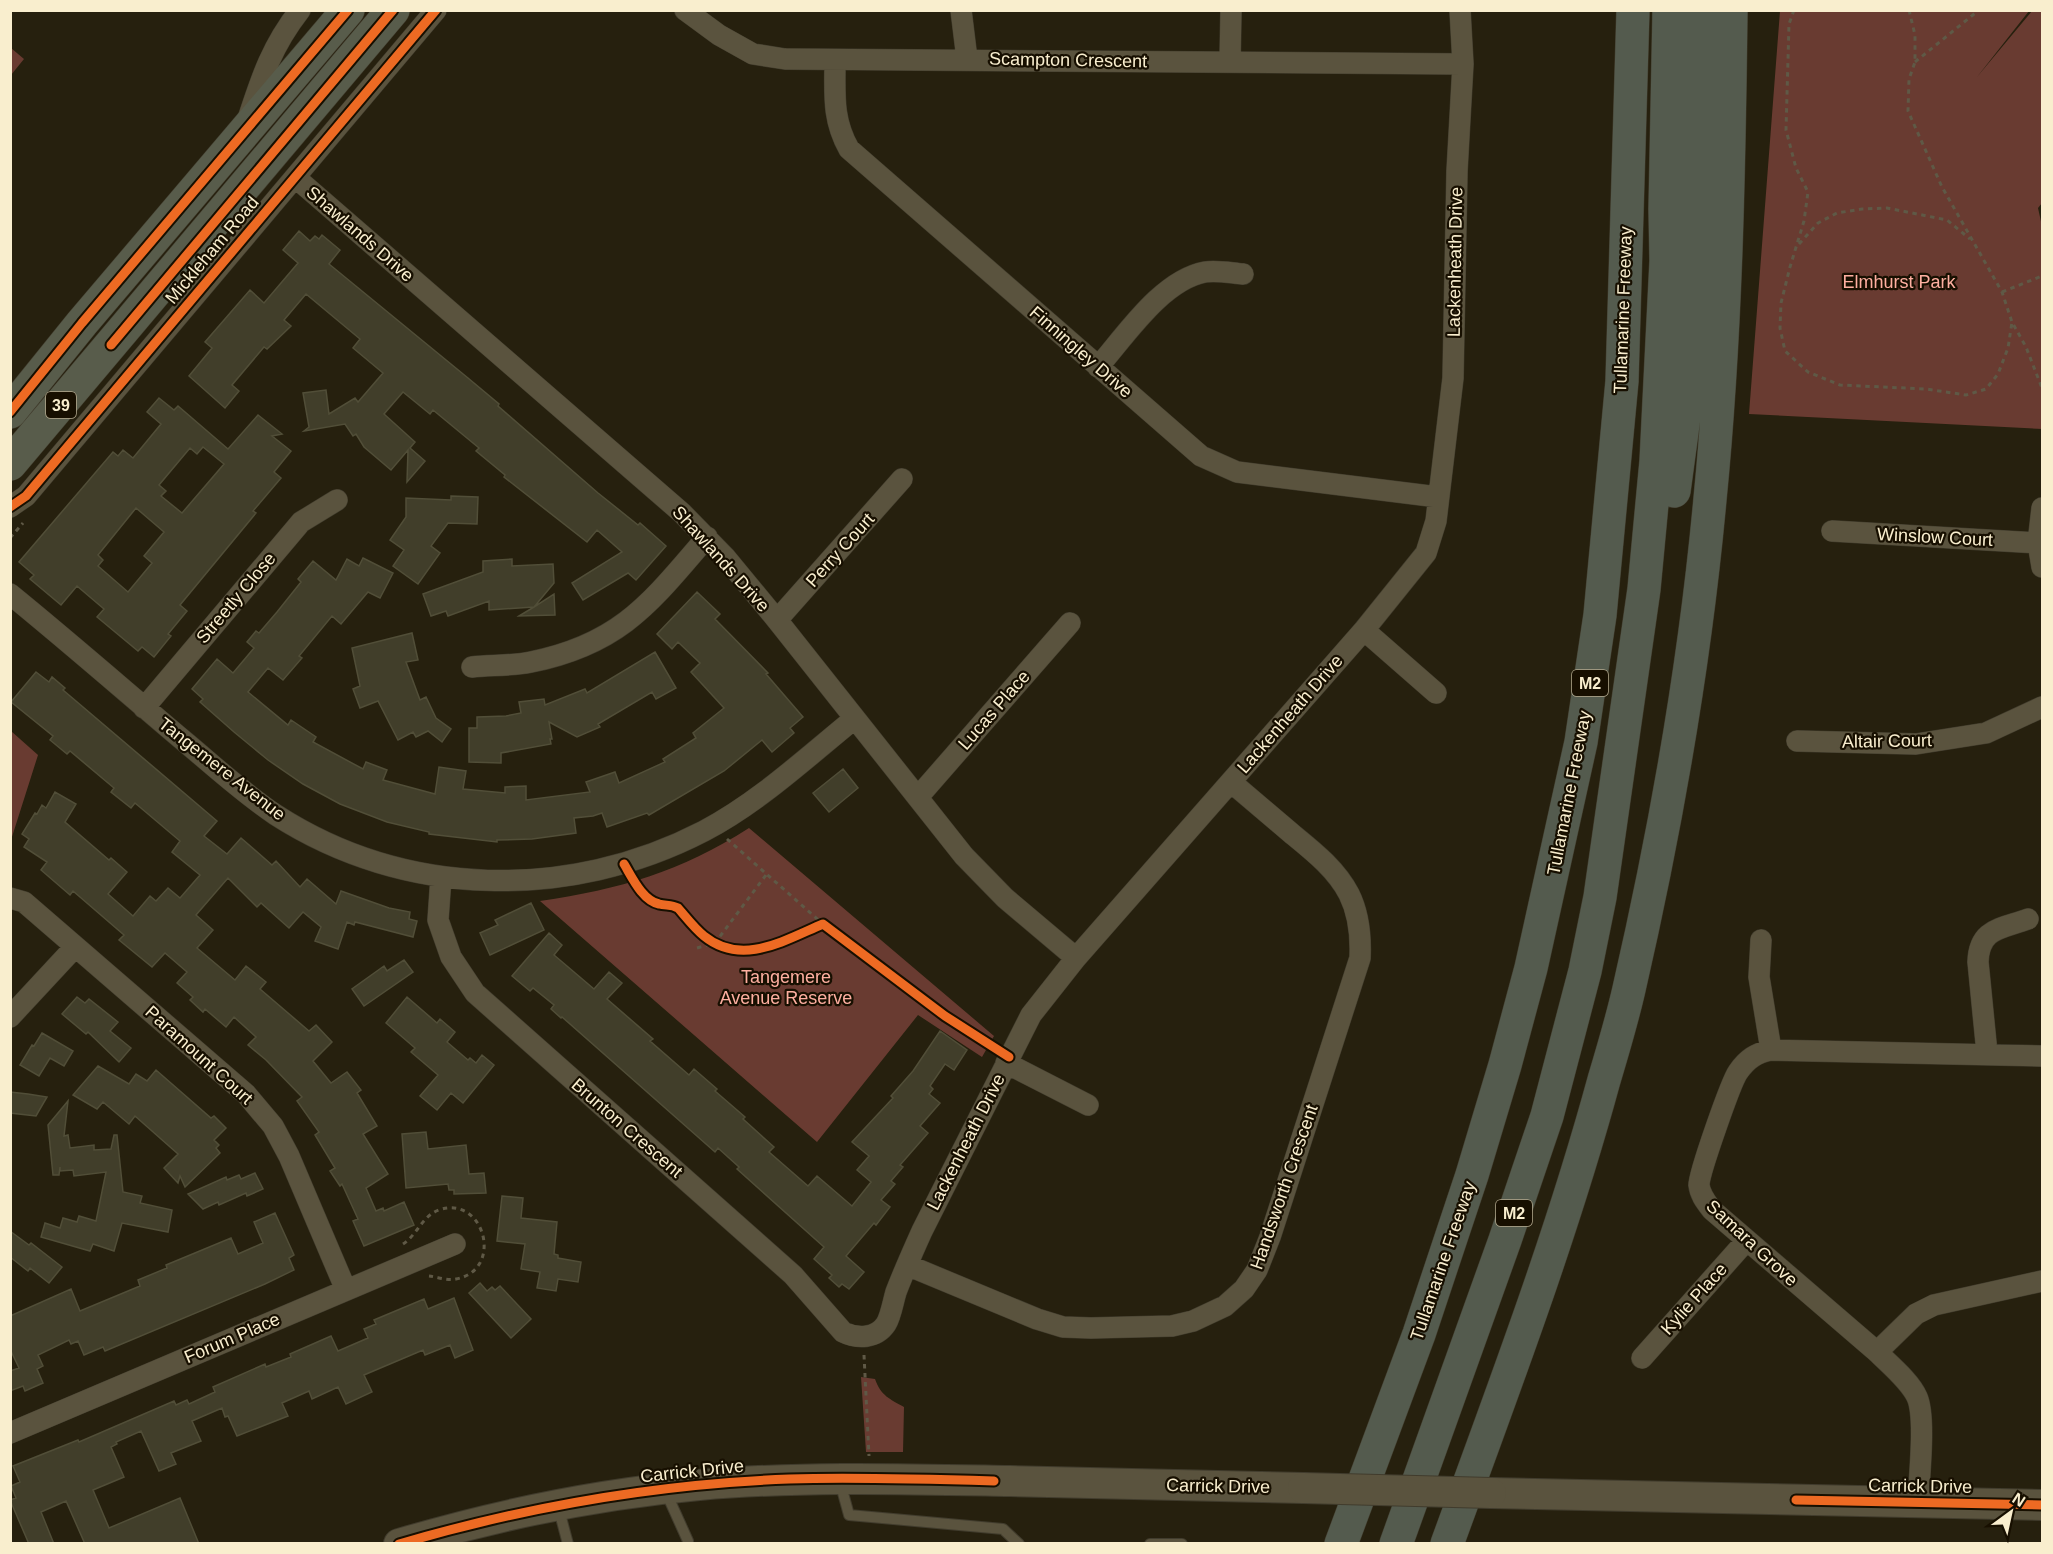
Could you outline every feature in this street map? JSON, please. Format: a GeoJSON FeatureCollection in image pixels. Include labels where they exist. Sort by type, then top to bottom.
{"type":"FeatureCollection","features":[{"type":"Feature","properties":{"kind":"highway"},"geometry":{"type":"LineString","coordinates":[[1615,10],[1628,184]]}},
{"type":"Feature","properties":{"kind":"highway","name":"Tullamarine Freeway"},"geometry":{"type":"LineString","coordinates":[[1341,1544],[1400,1386],[1472,1175],[1531,968],[1576,765],[1600,615],[1620,404],[1633,10]]}},
{"type":"Feature","properties":{"kind":"highway","name":"M2"},"geometry":{"type":"LineString","coordinates":[[1396,1544],[1547,1116],[1585,971],[1600,897],[1644,589],[1656,461],[1666,261],[1669,10]]}},
{"type":"Feature","properties":{"kind":"highway"},"geometry":{"type":"LineString","coordinates":[[1600,897],[1657,621],[1685,410],[1695,288],[1702,10]]}},
{"type":"Feature","properties":{"kind":"highway"},"geometry":{"type":"LineString","coordinates":[[1447,1544],[1545,1272],[1593,1122],[1629,992],[1668,794],[1695,639],[1712,487],[1721,339],[1732,10]]}},
{"type":"Feature","properties":{"kind":"main road","name":"39"},"geometry":{"type":"LineString","coordinates":[[19,397],[348,10]]}},
{"type":"Feature","properties":{"kind":"main road","name":"Mickleham Road"},"geometry":{"type":"LineString","coordinates":[[10,464],[340,75],[385,14]]}},
{"type":"Feature","properties":{"kind":"main road"},"geometry":{"type":"LineString","coordinates":[[82,323],[111,345]]}},
{"type":"Feature","properties":{"kind":"street"},"geometry":{"type":"LineString","coordinates":[[244,134],[261,77],[273,51],[300,10]]}},
{"type":"Feature","properties":{"kind":"street","name":"Mickleham Road"},"geometry":{"type":"LineString","coordinates":[[10,507],[26,496],[436,10]]}},
{"type":"Feature","properties":{"kind":"street","name":"Scampton Crescent"},"geometry":{"type":"LineString","coordinates":[[685,10],[719,35],[753,54],[785,59],[1463,64]]}},
{"type":"Feature","properties":{"kind":"street"},"geometry":{"type":"LineString","coordinates":[[961,10],[967,59]]}},
{"type":"Feature","properties":{"kind":"street"},"geometry":{"type":"LineString","coordinates":[[1230,62],[1231,10]]}},
{"type":"Feature","properties":{"kind":"street","name":"Lackenheath Drive"},"geometry":{"type":"LineString","coordinates":[[868,1336],[886,1323],[922,1231],[1031,1015],[1076,958],[1364,630],[1426,553],[1436,521],[1452,378],[1457,171],[1463,64],[1460,10]]}},
{"type":"Feature","properties":{"kind":"street","name":"Finningley Drive"},"geometry":{"type":"LineString","coordinates":[[835,60],[836,121],[849,149],[1201,456],[1237,472],[1438,497]]}},
{"type":"Feature","properties":{"kind":"street"},"geometry":{"type":"LineString","coordinates":[[332,134],[340,75]]}},
{"type":"Feature","properties":{"kind":"street","name":"Shawlands Drive"},"geometry":{"type":"LineString","coordinates":[[296,178],[707,537],[777,620],[964,856],[1005,898],[1076,958]]}},
{"type":"Feature","properties":{"kind":"street"},"geometry":{"type":"LineString","coordinates":[[190,250],[253,227]]}},
{"type":"Feature","properties":{"kind":"street"},"geometry":{"type":"LineString","coordinates":[[1098,367],[1169,287],[1190,276],[1206,272],[1243,274]]}},
{"type":"Feature","properties":{"kind":"street","name":"Perry Court"},"geometry":{"type":"LineString","coordinates":[[777,620],[902,479]]}},
{"type":"Feature","properties":{"kind":"street","name":"Streetly Close"},"geometry":{"type":"LineString","coordinates":[[144,708],[301,522],[337,500]]}},
{"type":"Feature","properties":{"kind":"street"},"geometry":{"type":"LineString","coordinates":[[2043,508],[2038,543],[2043,567]]}},
{"type":"Feature","properties":{"kind":"street","name":"Winslow Court"},"geometry":{"type":"LineString","coordinates":[[1832,531],[2038,543]]}},
{"type":"Feature","properties":{"kind":"street"},"geometry":{"type":"LineString","coordinates":[[472,667],[529,662],[581,648],[610,634],[638,614],[707,537]]}},
{"type":"Feature","properties":{"kind":"street","name":"Tangemere Avenue"},"geometry":{"type":"LineString","coordinates":[[10,594],[241,788],[287,822],[344,850],[409,870],[441,877],[494,880],[557,878],[624,864],[652,854],[704,831],[741,808],[777,783],[854,719]]}},
{"type":"Feature","properties":{"kind":"street","name":"Lucas Place"},"geometry":{"type":"LineString","coordinates":[[918,797],[1070,623]]}},
{"type":"Feature","properties":{"kind":"street"},"geometry":{"type":"LineString","coordinates":[[1364,630],[1436,693]]}},
{"type":"Feature","properties":{"kind":"street","name":"Altair Court"},"geometry":{"type":"LineString","coordinates":[[1797,741],[1916,744],[1986,733],[2043,707]]}},
{"type":"Feature","properties":{"kind":"street","name":"Handsworth Crescent"},"geometry":{"type":"LineString","coordinates":[[907,1265],[1037,1319],[1063,1327],[1091,1328],[1172,1326],[1193,1321],[1225,1306],[1244,1289],[1257,1270],[1270,1237],[1360,958],[1361,941],[1350,895],[1338,877],[1322,860],[1231,782]]}},
{"type":"Feature","properties":{"kind":"street","name":"Brunton Crescent"},"geometry":{"type":"LineString","coordinates":[[441,877],[438,920],[451,957],[475,993],[793,1275],[843,1332],[853,1336],[868,1336]]}},
{"type":"Feature","properties":{"kind":"street","name":"Paramount Court"},"geometry":{"type":"LineString","coordinates":[[10,898],[24,902],[246,1094],[273,1126],[290,1156],[346,1290]]}},
{"type":"Feature","properties":{"kind":"street"},"geometry":{"type":"LineString","coordinates":[[1987,1053],[1978,948],[1992,933],[2028,919]]}},
{"type":"Feature","properties":{"kind":"street"},"geometry":{"type":"LineString","coordinates":[[1761,940],[1759,977],[1771,1050],[2043,1056]]}},
{"type":"Feature","properties":{"kind":"street"},"geometry":{"type":"LineString","coordinates":[[10,1017],[75,947]]}},
{"type":"Feature","properties":{"kind":"street","name":"Samara Grove"},"geometry":{"type":"LineString","coordinates":[[1771,1050],[1757,1053],[1737,1073],[1705,1162],[1699,1186],[1702,1197],[1746,1241],[1877,1352],[1900,1374],[1917,1396],[1921,1414],[1918,1503]]}},
{"type":"Feature","properties":{"kind":"street"},"geometry":{"type":"LineString","coordinates":[[1006,1064],[1088,1105]]}},
{"type":"Feature","properties":{"kind":"street","name":"Kylie Place"},"geometry":{"type":"LineString","coordinates":[[1642,1358],[1746,1241]]}},
{"type":"Feature","properties":{"kind":"street","name":"Forum Place"},"geometry":{"type":"LineString","coordinates":[[10,1433],[455,1244]]}},
{"type":"Feature","properties":{"kind":"street"},"geometry":{"type":"LineString","coordinates":[[1877,1352],[1916,1314],[1934,1305],[2043,1281]]}},
{"type":"Feature","properties":{"kind":"street","name":"Carrick Drive"},"geometry":{"type":"LineString","coordinates":[[399,1544],[454,1536],[557,1506],[665,1490],[787,1479],[876,1478],[2043,1506]]}},
{"type":"Feature","properties":{"kind":"lane"},"geometry":{"type":"LineString","coordinates":[[840,1478],[849,1515],[1002,1529],[1019,1544]]}},
{"type":"Feature","properties":{"kind":"lane"},"geometry":{"type":"LineString","coordinates":[[665,1490],[688,1541]]}},
{"type":"Feature","properties":{"kind":"lane"},"geometry":{"type":"LineString","coordinates":[[557,1506],[568,1544]]}},
{"type":"Feature","properties":{"kind":"lane"},"geometry":{"type":"LineString","coordinates":[[1150,1544],[1182,1544]]}},
{"type":"Feature","properties":{"kind":"path"},"geometry":{"type":"LineString","coordinates":[[1794,10],[1789,24],[1786,129],[1796,168],[1808,192],[1804,221],[1781,303],[1780,328],[1785,351],[1808,372],[1840,385],[1926,389],[1966,395],[1986,389],[1998,374],[2008,348],[2012,322]]}},
{"type":"Feature","properties":{"kind":"path"},"geometry":{"type":"LineString","coordinates":[[1910,10],[1915,35],[1908,111],[1942,187],[2002,292],[2012,322],[2043,387]]}},
{"type":"Feature","properties":{"kind":"path"},"geometry":{"type":"LineString","coordinates":[[1914,62],[1979,10]]}},
{"type":"Feature","properties":{"kind":"path"},"geometry":{"type":"LineString","coordinates":[[1797,247],[1818,223],[1837,213],[1862,209],[1887,208],[1947,220],[1971,240]]}},
{"type":"Feature","properties":{"kind":"path"},"geometry":{"type":"LineString","coordinates":[[2002,292],[2043,276]]}},
{"type":"Feature","properties":{"kind":"path"},"geometry":{"type":"LineString","coordinates":[[725,838],[827,927]]}},
{"type":"Feature","properties":{"kind":"path"},"geometry":{"type":"LineString","coordinates":[[697,948],[715,943],[766,875]]}},
{"type":"Feature","properties":{"kind":"path"},"geometry":{"type":"LineString","coordinates":[[810,929],[827,927]]}},
{"type":"Feature","properties":{"kind":"path"},"geometry":{"type":"LineString","coordinates":[[703,936],[726,948]]}},
{"type":"Feature","properties":{"kind":"path"},"geometry":{"type":"LineString","coordinates":[[868,1336],[869,1457],[876,1457],[876,1478]]}},
{"type":"Feature","properties":{"kind":"green space","name":"Elmhurst Park"},"geometry":{"type":"Polygon","coordinates":[[[1780,11],[2029,11],[1977,77],[2032,11],[2042,11],[2042,203],[2038,208],[2042,226],[2042,429],[1749,414],[1780,11]]]}},
{"type":"Feature","properties":{"kind":"green space"},"geometry":{"type":"Polygon","coordinates":[[[11,48],[24,59],[11,75],[11,48]]]}},
{"type":"Feature","properties":{"kind":"green space"},"geometry":{"type":"Polygon","coordinates":[[[11,731],[38,755],[11,840],[11,731]]]}},
{"type":"Feature","properties":{"kind":"green space","name":"Tangemere Avenue Reserve"},"geometry":{"type":"Polygon","coordinates":[[[749,828],[994,1036],[982,1057],[918,1015],[817,1142],[540,901],[597,891],[649,876],[699,856],[749,828]]]}},
{"type":"Feature","properties":{"kind":"green space"},"geometry":{"type":"Polygon","coordinates":[[[861,1377],[875,1379],[883,1393],[904,1407],[903,1452],[866,1452],[861,1377]]]}},
{"type":"Feature","properties":{"kind":"building"},"geometry":{"type":"Polygon","coordinates":[[[299,231],[310,241],[315,236],[319,239],[322,235],[340,250],[329,264],[499,404],[498,406],[598,493],[638,525],[640,523],[666,546],[636,580],[628,573],[583,600],[572,583],[622,552],[597,530],[587,542],[504,477],[505,475],[476,451],[479,448],[433,410],[430,414],[403,392],[384,414],[415,442],[410,448],[425,461],[407,482],[408,450],[391,470],[364,447],[356,434],[353,436],[345,424],[304,431],[309,427],[303,393],[326,390],[329,414],[355,398],[358,402],[383,373],[353,348],[360,339],[306,294],[284,320],[291,326],[267,349],[264,347],[232,385],[239,391],[225,408],[189,376],[212,348],[205,342],[250,290],[264,303],[298,263],[283,250],[299,231]]]}},
{"type":"Feature","properties":{"kind":"building"},"geometry":{"type":"Polygon","coordinates":[[[159,398],[174,410],[178,406],[228,449],[258,415],[282,434],[272,436],[291,451],[274,472],[281,478],[253,511],[256,513],[180,605],[187,611],[168,634],[171,636],[154,657],[142,647],[138,651],[97,617],[104,609],[77,586],[61,605],[30,579],[34,575],[19,562],[113,452],[118,456],[123,450],[133,458],[161,424],[147,412],[159,398]],[[203,447],[197,454],[190,448],[159,485],[166,491],[161,496],[182,513],[224,464],[203,447]],[[136,508],[98,555],[103,560],[98,566],[128,592],[152,563],[144,556],[164,532],[136,508]]]}},
{"type":"Feature","properties":{"kind":"building"},"geometry":{"type":"Polygon","coordinates":[[[451,496],[478,497],[477,524],[448,523],[431,546],[440,553],[418,584],[393,566],[404,550],[390,540],[406,517],[406,498],[451,500],[451,496]]]}},
{"type":"Feature","properties":{"kind":"building"},"geometry":{"type":"Polygon","coordinates":[[[363,558],[393,573],[380,598],[368,592],[341,624],[332,616],[299,656],[302,658],[283,680],[268,668],[248,692],[288,725],[291,720],[316,737],[313,742],[363,769],[366,762],[387,770],[383,780],[435,794],[439,767],[466,771],[463,789],[505,793],[505,787],[526,786],[526,800],[590,792],[586,782],[615,772],[619,783],[665,762],[663,759],[696,738],[693,733],[724,708],[691,672],[700,663],[678,642],[672,649],[657,634],[697,592],[720,614],[715,619],[768,673],[766,674],[803,717],[790,728],[794,733],[772,752],[762,740],[724,771],[649,815],[647,813],[607,827],[602,813],[574,818],[576,833],[532,839],[497,840],[497,842],[429,834],[429,832],[387,822],[340,804],[303,784],[268,760],[234,732],[200,702],[203,699],[192,689],[217,659],[233,673],[254,648],[247,642],[256,631],[259,633],[277,612],[301,582],[298,579],[313,561],[336,580],[347,559],[359,566],[363,558]]]}},
{"type":"Feature","properties":{"kind":"building"},"geometry":{"type":"Polygon","coordinates":[[[512,559],[512,566],[553,564],[554,583],[534,607],[489,610],[489,601],[448,616],[446,611],[431,616],[423,594],[483,572],[483,561],[512,559]]]}},
{"type":"Feature","properties":{"kind":"building"},"geometry":{"type":"Polygon","coordinates":[[[554,594],[555,615],[519,616],[554,594]]]}},
{"type":"Feature","properties":{"kind":"building"},"geometry":{"type":"Polygon","coordinates":[[[412,633],[418,660],[406,662],[420,700],[426,697],[436,718],[451,729],[442,742],[428,731],[416,737],[413,732],[398,740],[378,701],[360,708],[353,689],[360,686],[352,648],[412,633]]]}},
{"type":"Feature","properties":{"kind":"building"},"geometry":{"type":"Polygon","coordinates":[[[655,652],[676,688],[656,699],[652,692],[598,724],[600,727],[577,737],[549,722],[551,744],[501,753],[501,763],[469,762],[469,728],[477,728],[477,717],[521,713],[519,702],[544,699],[545,705],[585,689],[587,693],[655,652]]]}},
{"type":"Feature","properties":{"kind":"building"},"geometry":{"type":"Polygon","coordinates":[[[36,672],[49,682],[52,677],[65,688],[63,690],[217,821],[204,836],[227,854],[241,838],[272,865],[276,861],[300,887],[307,879],[336,904],[341,891],[389,908],[410,912],[409,919],[417,921],[413,937],[347,922],[338,949],[315,941],[321,927],[303,912],[289,928],[261,903],[257,907],[228,878],[196,915],[213,930],[197,948],[235,980],[246,966],[266,982],[260,989],[309,1031],[316,1025],[332,1042],[313,1061],[331,1083],[347,1072],[361,1090],[357,1093],[377,1126],[363,1134],[388,1174],[366,1188],[376,1211],[383,1208],[384,1211],[404,1202],[414,1225],[364,1246],[353,1221],[358,1219],[342,1184],[340,1186],[330,1171],[335,1168],[315,1135],[319,1132],[297,1101],[302,1097],[248,1045],[256,1037],[234,1017],[226,1027],[205,1009],[203,1012],[190,1000],[193,997],[177,983],[187,972],[165,953],[152,967],[119,940],[124,935],[73,891],[70,895],[41,870],[47,862],[24,847],[29,839],[22,834],[42,805],[46,808],[55,792],[76,804],[65,822],[109,860],[111,858],[127,872],[108,894],[133,916],[150,896],[156,901],[168,888],[180,898],[200,875],[172,852],[180,841],[135,803],[131,808],[111,792],[114,788],[70,751],[67,754],[50,740],[53,736],[11,702],[36,672]]]}},
{"type":"Feature","properties":{"kind":"building"},"geometry":{"type":"Polygon","coordinates":[[[843,769],[858,788],[829,812],[813,793],[843,769]]]}},
{"type":"Feature","properties":{"kind":"building"},"geometry":{"type":"Polygon","coordinates":[[[531,903],[544,930],[490,955],[480,933],[498,925],[495,920],[531,903]]]}},
{"type":"Feature","properties":{"kind":"building"},"geometry":{"type":"Polygon","coordinates":[[[549,933],[562,945],[554,955],[594,989],[609,972],[622,983],[607,999],[653,1039],[650,1041],[689,1075],[694,1069],[717,1089],[715,1091],[774,1147],[769,1152],[808,1186],[817,1176],[852,1206],[871,1182],[857,1170],[869,1156],[852,1142],[893,1098],[891,1096],[913,1071],[940,1031],[967,1050],[954,1070],[945,1064],[930,1086],[933,1089],[929,1094],[940,1103],[920,1126],[928,1133],[900,1165],[903,1167],[891,1181],[895,1184],[881,1200],[890,1207],[846,1256],[864,1272],[849,1289],[842,1284],[839,1287],[829,1278],[832,1275],[814,1259],[824,1247],[737,1169],[739,1167],[718,1148],[715,1152],[561,1018],[551,1009],[554,1005],[533,988],[530,991],[512,976],[549,933]]]}},
{"type":"Feature","properties":{"kind":"building"},"geometry":{"type":"Polygon","coordinates":[[[404,960],[413,972],[364,1006],[352,989],[384,966],[387,971],[404,960]]]}},
{"type":"Feature","properties":{"kind":"building"},"geometry":{"type":"Polygon","coordinates":[[[77,997],[85,1003],[89,999],[118,1022],[110,1031],[131,1048],[119,1062],[88,1032],[86,1034],[62,1014],[77,997]]]}},
{"type":"Feature","properties":{"kind":"building"},"geometry":{"type":"Polygon","coordinates":[[[407,997],[437,1023],[440,1019],[455,1032],[447,1042],[468,1060],[470,1058],[476,1063],[482,1055],[494,1065],[463,1103],[451,1093],[437,1110],[420,1096],[438,1075],[411,1052],[415,1048],[386,1023],[407,997]]]}},
{"type":"Feature","properties":{"kind":"building"},"geometry":{"type":"Polygon","coordinates":[[[42,1033],[73,1051],[64,1066],[50,1058],[39,1076],[20,1065],[42,1033]]]}},
{"type":"Feature","properties":{"kind":"building"},"geometry":{"type":"Polygon","coordinates":[[[98,1066],[129,1084],[136,1074],[147,1081],[156,1070],[211,1118],[214,1116],[226,1128],[214,1140],[219,1145],[216,1148],[220,1153],[185,1187],[180,1176],[178,1183],[164,1168],[178,1154],[135,1116],[129,1124],[103,1102],[97,1109],[73,1095],[98,1066]]]}},
{"type":"Feature","properties":{"kind":"building"},"geometry":{"type":"Polygon","coordinates":[[[10,1092],[47,1097],[36,1116],[10,1113],[10,1092]]]}},
{"type":"Feature","properties":{"kind":"building"},"geometry":{"type":"Polygon","coordinates":[[[68,1101],[64,1136],[68,1135],[70,1148],[94,1145],[94,1150],[111,1149],[114,1135],[117,1135],[123,1192],[142,1196],[140,1203],[172,1210],[168,1232],[122,1223],[114,1251],[93,1244],[90,1251],[41,1237],[45,1223],[60,1228],[63,1218],[77,1222],[79,1216],[96,1221],[106,1172],[74,1176],[73,1170],[60,1171],[60,1167],[59,1175],[53,1175],[48,1125],[68,1101]]]}},
{"type":"Feature","properties":{"kind":"building"},"geometry":{"type":"Polygon","coordinates":[[[426,1132],[428,1149],[466,1145],[469,1174],[484,1173],[486,1193],[454,1194],[454,1190],[449,1190],[448,1184],[406,1188],[402,1134],[426,1132]]]}},
{"type":"Feature","properties":{"kind":"building"},"geometry":{"type":"Polygon","coordinates":[[[255,1173],[263,1189],[247,1196],[246,1193],[219,1205],[218,1202],[203,1209],[188,1194],[226,1177],[227,1180],[239,1175],[241,1179],[255,1173]]]}},
{"type":"Feature","properties":{"kind":"building"},"geometry":{"type":"Polygon","coordinates":[[[502,1196],[523,1198],[521,1218],[557,1222],[554,1254],[558,1255],[558,1258],[581,1262],[578,1282],[558,1279],[556,1291],[537,1288],[540,1272],[521,1269],[525,1244],[497,1241],[502,1196]]]}},
{"type":"Feature","properties":{"kind":"building"},"geometry":{"type":"Polygon","coordinates":[[[275,1213],[294,1255],[289,1258],[294,1270],[105,1351],[103,1347],[84,1355],[78,1341],[71,1344],[69,1340],[38,1355],[43,1366],[37,1369],[43,1383],[25,1391],[23,1386],[10,1391],[10,1371],[19,1368],[10,1349],[10,1316],[71,1289],[80,1311],[140,1286],[138,1280],[167,1268],[166,1265],[231,1238],[238,1254],[263,1243],[254,1222],[275,1213]]]}},
{"type":"Feature","properties":{"kind":"building"},"geometry":{"type":"Polygon","coordinates":[[[10,1231],[29,1245],[31,1243],[62,1267],[49,1283],[30,1268],[28,1271],[10,1257],[10,1231]]]}},
{"type":"Feature","properties":{"kind":"building"},"geometry":{"type":"Polygon","coordinates":[[[480,1283],[487,1291],[492,1287],[495,1290],[500,1286],[531,1319],[511,1338],[469,1293],[480,1283]]]}},
{"type":"Feature","properties":{"kind":"building"},"geometry":{"type":"Polygon","coordinates":[[[454,1298],[473,1350],[455,1358],[450,1345],[425,1355],[423,1350],[364,1375],[372,1392],[346,1404],[338,1387],[312,1399],[309,1391],[282,1403],[288,1416],[237,1436],[222,1408],[192,1421],[201,1441],[171,1453],[176,1464],[159,1471],[141,1431],[116,1442],[117,1444],[111,1447],[124,1477],[93,1490],[109,1528],[180,1498],[199,1544],[85,1544],[66,1501],[41,1512],[54,1544],[29,1544],[10,1500],[16,1498],[11,1486],[20,1482],[13,1466],[78,1440],[79,1442],[174,1401],[176,1405],[187,1400],[189,1404],[215,1392],[213,1387],[265,1364],[266,1367],[291,1357],[290,1354],[331,1336],[338,1351],[368,1338],[364,1329],[376,1324],[374,1320],[424,1299],[428,1309],[454,1298]]]}},
{"type":"Feature","properties":{"kind":"cycle path"},"geometry":{"type":"LineString","coordinates":[[10,412],[82,323],[348,10]]}},
{"type":"Feature","properties":{"kind":"cycle path"},"geometry":{"type":"LineString","coordinates":[[111,345],[393,10]]}},
{"type":"Feature","properties":{"kind":"cycle path"},"geometry":{"type":"LineString","coordinates":[[10,507],[26,496],[436,10]]}},
{"type":"Feature","properties":{"kind":"cycle path"},"geometry":{"type":"LineString","coordinates":[[624,864],[647,898],[659,904],[678,908],[700,933],[718,945],[733,949],[763,948],[823,924],[945,1016],[1009,1057]]}},
{"type":"Feature","properties":{"kind":"cycle path"},"geometry":{"type":"LineString","coordinates":[[399,1544],[543,1508],[690,1486],[815,1478],[994,1481]]}},
{"type":"Feature","properties":{"kind":"cycle path"},"geometry":{"type":"LineString","coordinates":[[1796,1500],[2042,1505]]}}]}
